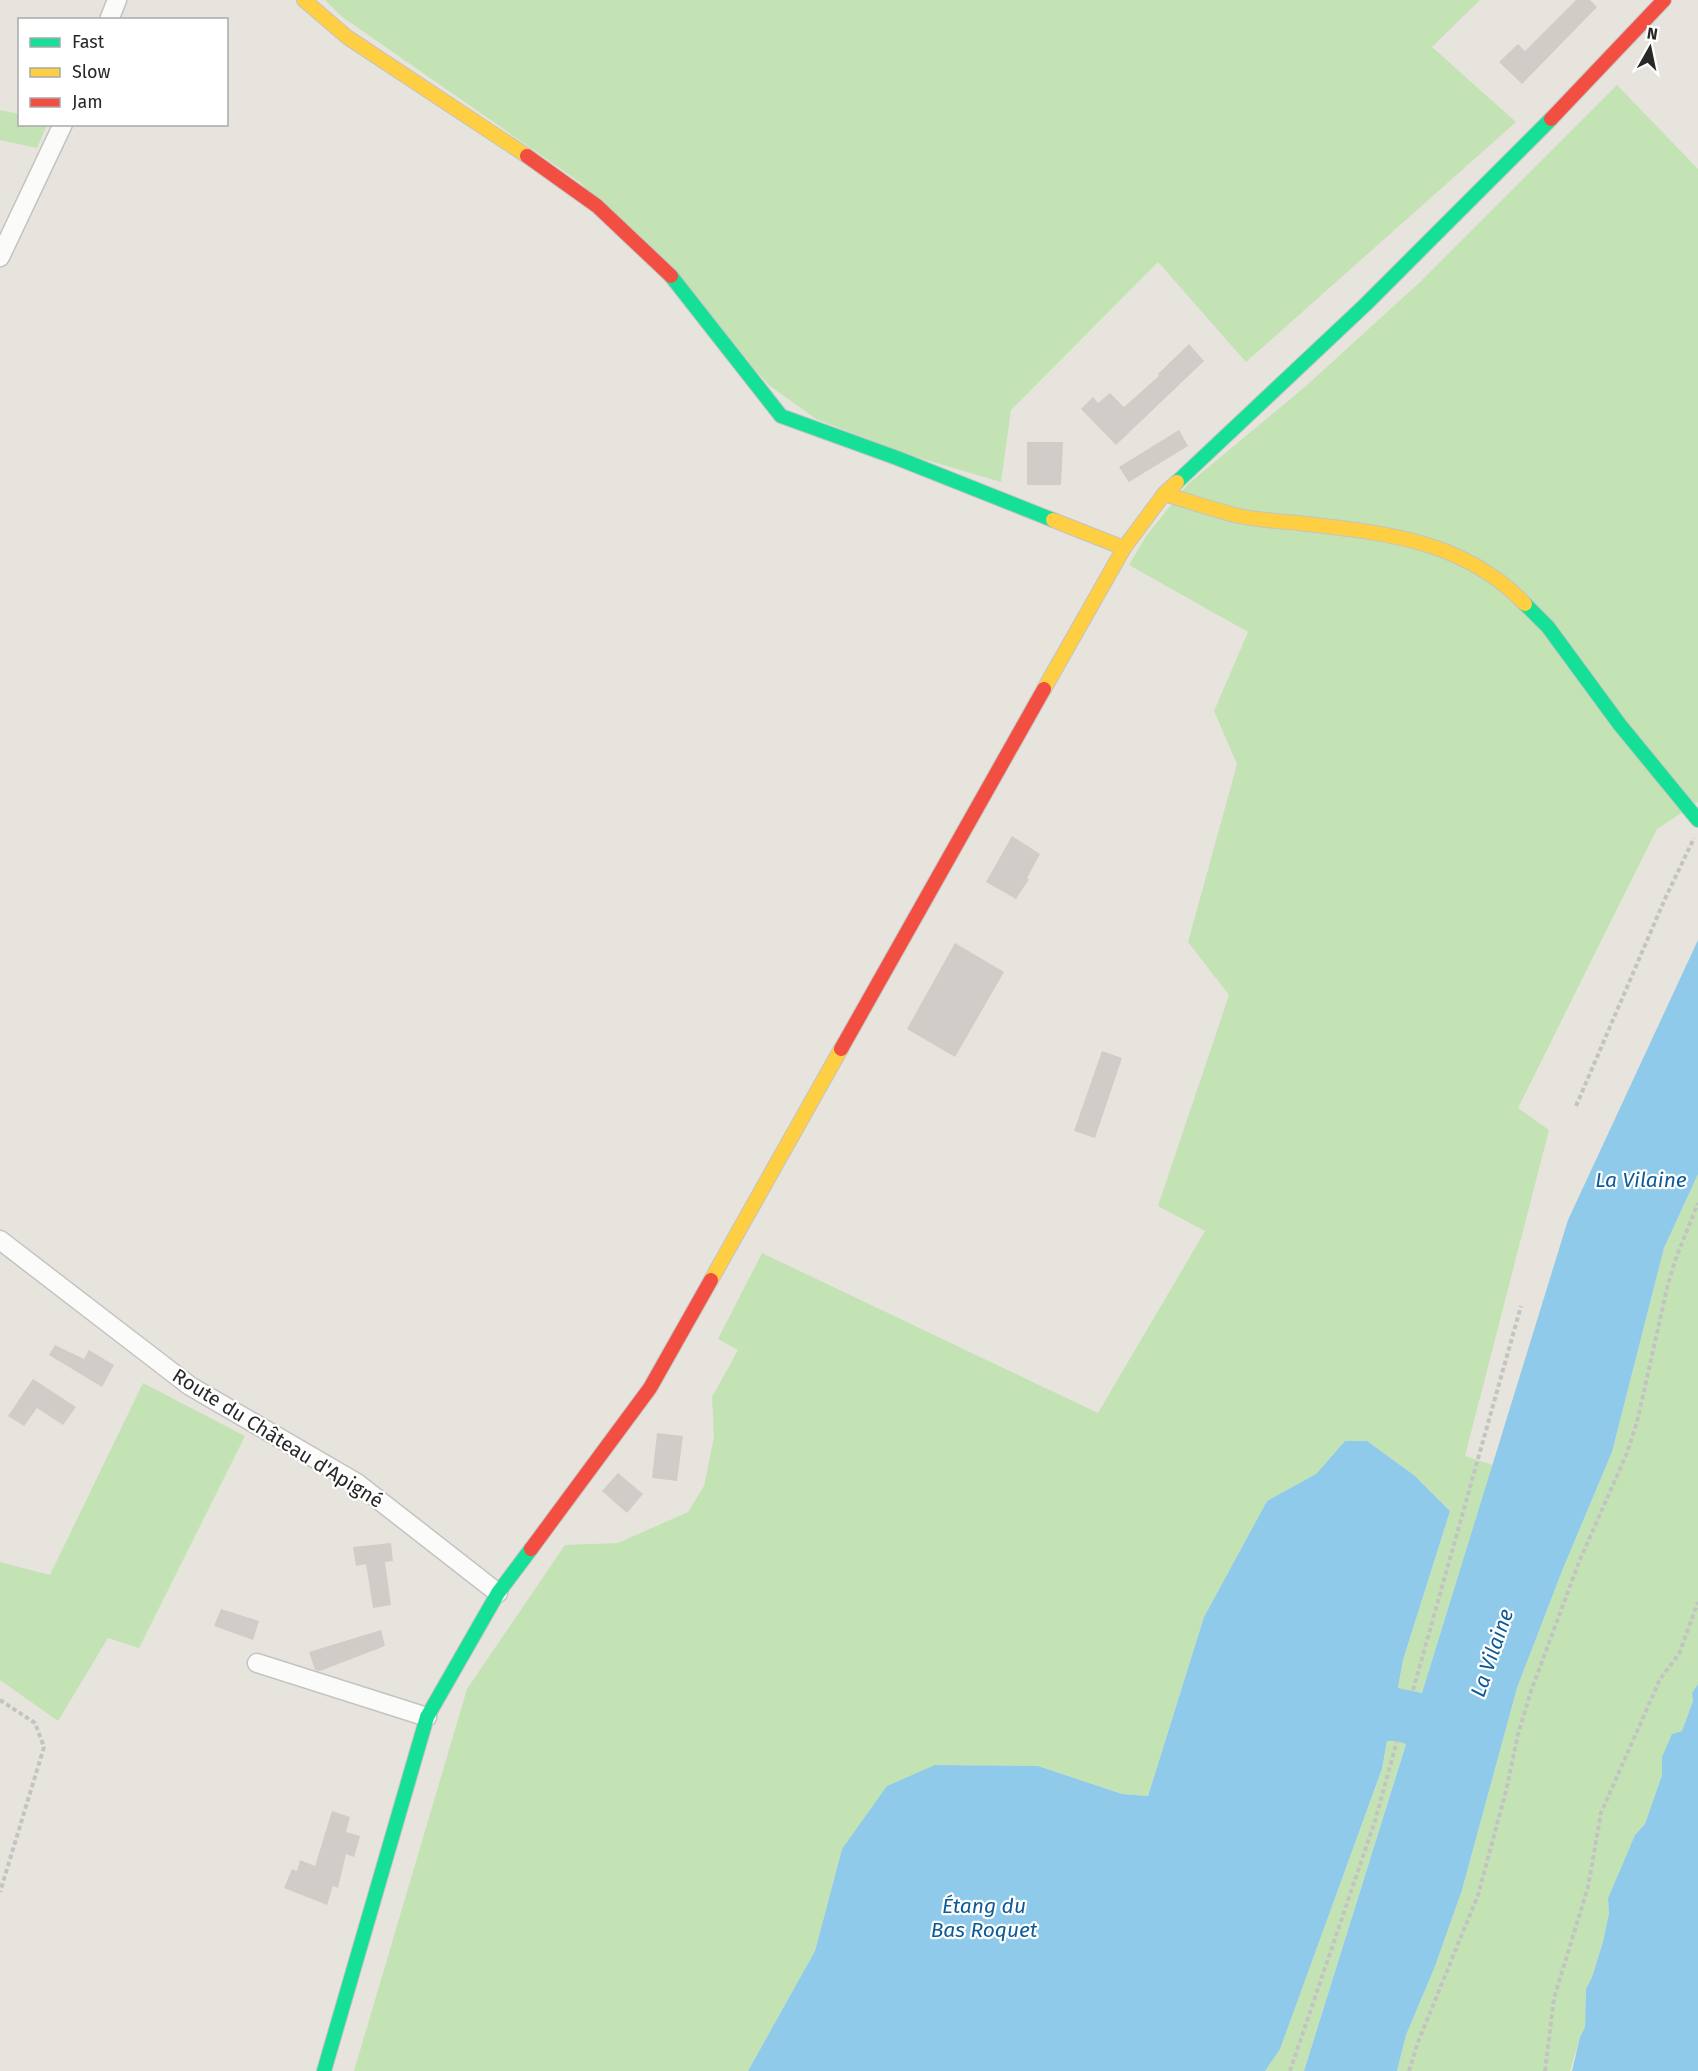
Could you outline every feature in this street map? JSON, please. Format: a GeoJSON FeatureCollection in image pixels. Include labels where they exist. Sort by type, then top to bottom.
{"type":"FeatureCollection","features":[{"type":"Feature","properties":{"kind":"street"},"geometry":{"type":"LineString","coordinates":[[110,18],[117,0]]}},
{"type":"Feature","properties":{"kind":"street"},"geometry":{"type":"LineString","coordinates":[[304,0],[347,37],[512,146],[597,206],[676,280],[781,416],[897,458],[1124,548]]}},
{"type":"Feature","properties":{"kind":"street"},"geometry":{"type":"LineString","coordinates":[[324,2071],[427,1717],[498,1593],[650,1388],[1124,548],[1164,494],[1365,305],[1577,93],[1664,0]]}},
{"type":"Feature","properties":{"kind":"street"},"geometry":{"type":"LineString","coordinates":[[0,257],[62,126]]}},
{"type":"Feature","properties":{"kind":"street"},"geometry":{"type":"LineString","coordinates":[[1164,494],[1240,516],[1350,529],[1432,544],[1477,564],[1507,585],[1548,627],[1620,725],[1698,820]]}},
{"type":"Feature","properties":{"kind":"street","name":"Route du Château d'Apigné"},"geometry":{"type":"LineString","coordinates":[[0,1240],[190,1386],[357,1483],[498,1593]]}},
{"type":"Feature","properties":{"kind":"street"},"geometry":{"type":"LineString","coordinates":[[257,1663],[427,1717]]}},
{"type":"Feature","properties":{"kind":"path"},"geometry":{"type":"LineString","coordinates":[[1576,1106],[1664,900],[1698,830]]}},
{"type":"Feature","properties":{"kind":"path"},"geometry":{"type":"LineString","coordinates":[[1409,2071],[1418,2042],[1479,1895],[1518,1734],[1531,1691],[1579,1562],[1627,1453],[1637,1422],[1668,1284],[1698,1203]]}},
{"type":"Feature","properties":{"kind":"path"},"geometry":{"type":"LineString","coordinates":[[1413,1690],[1521,1306]]}},
{"type":"Feature","properties":{"kind":"path"},"geometry":{"type":"LineString","coordinates":[[1545,2071],[1554,1998],[1588,1887],[1601,1813],[1660,1679],[1679,1654],[1698,1602]]}},
{"type":"Feature","properties":{"kind":"path"},"geometry":{"type":"LineString","coordinates":[[0,1700],[34,1723],[44,1747],[0,1892]]}},
{"type":"Feature","properties":{"kind":"path"},"geometry":{"type":"LineString","coordinates":[[1290,2071],[1375,1821],[1397,1740]]}},
{"type":"Feature","properties":{"kind":"green space"},"geometry":{"type":"Polygon","coordinates":[[[325,0],[1480,0],[1432,47],[1516,122],[1246,362],[1158,262],[1011,410],[1001,482],[909,455],[816,419],[770,386],[581,183],[341,16],[325,0]]]}},
{"type":"Feature","properties":{"kind":"green space"},"geometry":{"type":"Polygon","coordinates":[[[1617,85],[1698,169],[1698,802],[1657,829],[1518,1108],[1549,1130],[1465,1456],[1493,1465],[1422,1693],[1398,1689],[1403,1660],[1450,1511],[1415,1476],[1367,1441],[1345,1441],[1316,1474],[1267,1501],[1204,1617],[1148,1796],[1122,1794],[1038,1766],[935,1765],[842,1849],[815,1951],[748,2071],[354,2071],[467,1689],[565,1545],[618,1543],[688,1512],[704,1486],[714,1437],[712,1397],[738,1350],[718,1339],[762,1253],[1098,1413],[1205,1231],[1158,1206],[1229,995],[1188,942],[1237,764],[1214,711],[1248,632],[1129,565],[1146,536],[1188,484],[1306,386],[1420,282],[1617,85]]]}},
{"type":"Feature","properties":{"kind":"green space"},"geometry":{"type":"Polygon","coordinates":[[[0,110],[18,114],[18,126],[47,126],[37,148],[0,140],[0,110]]]}},
{"type":"Feature","properties":{"kind":"green space"},"geometry":{"type":"Polygon","coordinates":[[[1698,1174],[1698,1684],[1692,1693],[1693,1701],[1682,1731],[1662,1757],[1662,1775],[1645,1824],[1635,1835],[1608,1898],[1609,1913],[1603,1942],[1586,1989],[1585,2027],[1570,2071],[1397,2071],[1406,2035],[1434,1969],[1462,1890],[1517,1688],[1562,1571],[1612,1452],[1664,1248],[1698,1174]]]}},
{"type":"Feature","properties":{"kind":"green space"},"geometry":{"type":"Polygon","coordinates":[[[143,1383],[245,1436],[139,1648],[108,1638],[58,1721],[0,1680],[0,1562],[50,1575],[143,1383]]]}},
{"type":"Feature","properties":{"kind":"green space"},"geometry":{"type":"Polygon","coordinates":[[[1387,1741],[1406,1743],[1304,2071],[1265,2071],[1280,2048],[1382,1770],[1387,1741]]]}},
{"type":"Feature","properties":{"kind":"water","name":"Étang du Bas Roquet"},"geometry":{"type":"Polygon","coordinates":[[[1698,940],[1698,1174],[1664,1248],[1612,1452],[1562,1571],[1517,1688],[1462,1890],[1434,1969],[1406,2035],[1397,2071],[1304,2071],[1406,1744],[1387,1741],[1382,1769],[1280,2049],[1265,2071],[748,2071],[815,1951],[842,1849],[887,1786],[935,1765],[1038,1766],[1122,1794],[1148,1796],[1204,1617],[1267,1501],[1316,1474],[1345,1441],[1367,1441],[1415,1476],[1450,1511],[1403,1660],[1398,1688],[1422,1693],[1568,1220],[1698,940]]]}},
{"type":"Feature","properties":{"kind":"water"},"geometry":{"type":"Polygon","coordinates":[[[1698,1684],[1698,2071],[1572,2071],[1580,2037],[1585,2027],[1586,1989],[1603,1942],[1609,1913],[1608,1898],[1635,1835],[1645,1824],[1662,1775],[1662,1757],[1672,1734],[1682,1731],[1693,1701],[1692,1693],[1698,1684]]]}},
{"type":"Feature","properties":{"kind":"building"},"geometry":{"type":"Polygon","coordinates":[[[1576,0],[1590,0],[1597,7],[1522,84],[1499,62],[1518,44],[1525,51],[1576,0]]]}},
{"type":"Feature","properties":{"kind":"building"},"geometry":{"type":"Polygon","coordinates":[[[1189,344],[1204,361],[1116,445],[1081,409],[1093,397],[1098,403],[1110,393],[1124,407],[1159,376],[1158,374],[1189,344]]]}},
{"type":"Feature","properties":{"kind":"building"},"geometry":{"type":"Polygon","coordinates":[[[1179,430],[1188,446],[1129,482],[1119,467],[1179,430]]]}},
{"type":"Feature","properties":{"kind":"building"},"geometry":{"type":"Polygon","coordinates":[[[1027,442],[1063,442],[1061,485],[1027,485],[1027,442]]]}},
{"type":"Feature","properties":{"kind":"building"},"geometry":{"type":"Polygon","coordinates":[[[1012,836],[1040,854],[1027,878],[1029,879],[1016,899],[986,882],[1012,836]]]}},
{"type":"Feature","properties":{"kind":"building"},"geometry":{"type":"Polygon","coordinates":[[[955,943],[1004,972],[955,1057],[907,1029],[955,943]]]}},
{"type":"Feature","properties":{"kind":"building"},"geometry":{"type":"Polygon","coordinates":[[[1102,1051],[1122,1058],[1095,1138],[1074,1131],[1102,1051]]]}},
{"type":"Feature","properties":{"kind":"building"},"geometry":{"type":"Polygon","coordinates":[[[55,1345],[84,1359],[89,1350],[114,1365],[102,1387],[49,1355],[55,1345]]]}},
{"type":"Feature","properties":{"kind":"building"},"geometry":{"type":"Polygon","coordinates":[[[33,1379],[76,1407],[63,1425],[37,1408],[24,1426],[8,1416],[33,1379]]]}},
{"type":"Feature","properties":{"kind":"building"},"geometry":{"type":"Polygon","coordinates":[[[657,1433],[683,1436],[677,1481],[652,1478],[657,1433]]]}},
{"type":"Feature","properties":{"kind":"building"},"geometry":{"type":"Polygon","coordinates":[[[618,1473],[643,1494],[627,1513],[602,1491],[618,1473]]]}},
{"type":"Feature","properties":{"kind":"building"},"geometry":{"type":"Polygon","coordinates":[[[391,1543],[393,1561],[385,1562],[391,1605],[373,1608],[366,1564],[356,1566],[353,1547],[391,1543]]]}},
{"type":"Feature","properties":{"kind":"building"},"geometry":{"type":"Polygon","coordinates":[[[221,1609],[259,1621],[253,1640],[214,1626],[221,1609]]]}},
{"type":"Feature","properties":{"kind":"building"},"geometry":{"type":"Polygon","coordinates":[[[381,1630],[385,1646],[320,1671],[315,1670],[309,1652],[381,1630]]]}},
{"type":"Feature","properties":{"kind":"building"},"geometry":{"type":"Polygon","coordinates":[[[332,1811],[350,1817],[346,1832],[360,1836],[354,1857],[346,1854],[338,1888],[333,1886],[327,1905],[284,1888],[292,1869],[297,1871],[300,1860],[315,1866],[332,1811]]]}},
{"type":"Feature","properties":{"kind":"traffic: fast"},"geometry":{"type":"LineString","coordinates":[[1177,482],[1365,305],[1551,119]]}},
{"type":"Feature","properties":{"kind":"traffic: fast"},"geometry":{"type":"LineString","coordinates":[[671,276],[781,416],[897,458],[1053,520]]}},
{"type":"Feature","properties":{"kind":"traffic: fast"},"geometry":{"type":"LineString","coordinates":[[1525,604],[1548,627],[1620,725],[1698,820]]}},
{"type":"Feature","properties":{"kind":"traffic: fast"},"geometry":{"type":"LineString","coordinates":[[324,2071],[427,1717],[498,1593],[531,1549]]}},
{"type":"Feature","properties":{"kind":"traffic: slow"},"geometry":{"type":"LineString","coordinates":[[304,0],[347,37],[527,156]]}},
{"type":"Feature","properties":{"kind":"traffic: slow"},"geometry":{"type":"LineString","coordinates":[[1044,689],[1124,548],[1164,494],[1177,482]]}},
{"type":"Feature","properties":{"kind":"traffic: slow"},"geometry":{"type":"LineString","coordinates":[[1164,494],[1239,516],[1361,531],[1420,543],[1448,552],[1475,565],[1501,582],[1525,604]]}},
{"type":"Feature","properties":{"kind":"traffic: slow"},"geometry":{"type":"LineString","coordinates":[[1053,520],[1124,548]]}},
{"type":"Feature","properties":{"kind":"traffic: slow"},"geometry":{"type":"LineString","coordinates":[[711,1280],[841,1049]]}},
{"type":"Feature","properties":{"kind":"traffic: jam"},"geometry":{"type":"LineString","coordinates":[[1551,119],[1664,0]]}},
{"type":"Feature","properties":{"kind":"traffic: jam"},"geometry":{"type":"LineString","coordinates":[[527,156],[597,206],[671,276]]}},
{"type":"Feature","properties":{"kind":"traffic: jam"},"geometry":{"type":"LineString","coordinates":[[841,1049],[1044,689]]}},
{"type":"Feature","properties":{"kind":"traffic: jam"},"geometry":{"type":"LineString","coordinates":[[531,1549],[650,1388],[711,1280]]}},
{"type":"Feature","properties":{"kind":"water label","name":"La Vilaine"},"geometry":{"type":"Point","coordinates":[1641,1180]}},
{"type":"Feature","properties":{"kind":"water label","name":"La Vilaine"},"geometry":{"type":"Point","coordinates":[1492,1653]}}]}
